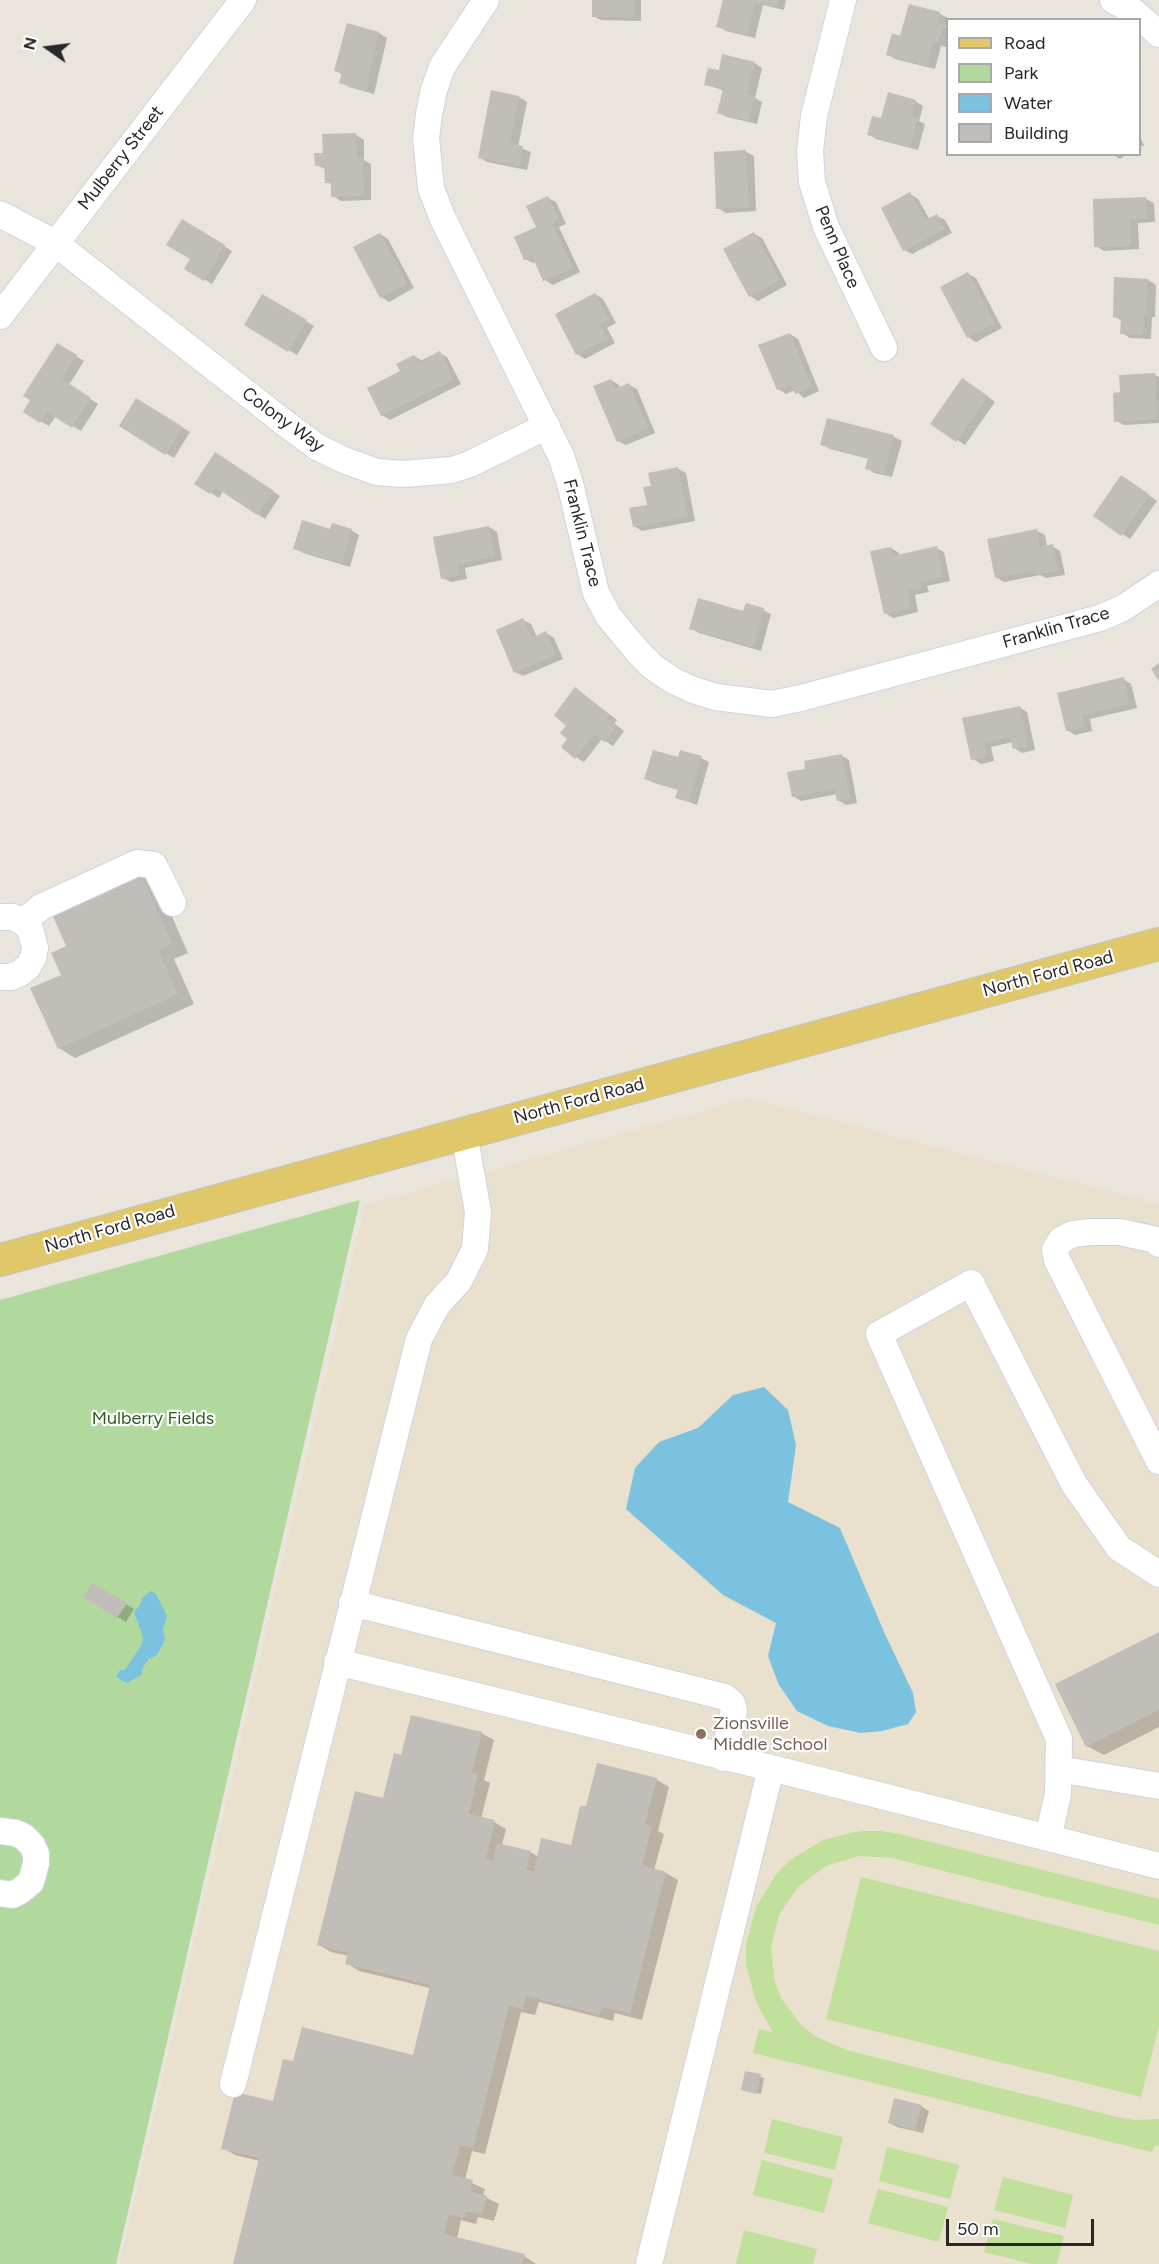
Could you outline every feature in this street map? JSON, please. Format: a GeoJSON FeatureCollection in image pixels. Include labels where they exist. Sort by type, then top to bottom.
{"type":"FeatureCollection","features":[{"type":"Feature","properties":{"kind":"main road","name":"North Ford Road"},"geometry":{"type":"LineString","coordinates":[[0,1260],[1159,944]]}},
{"type":"Feature","properties":{"kind":"street","name":"Mulberry Street"},"geometry":{"type":"LineString","coordinates":[[0,316],[243,0]]}},
{"type":"Feature","properties":{"kind":"street","name":"Franklin Trace"},"geometry":{"type":"LineString","coordinates":[[486,0],[442,67],[429,114],[426,138],[431,188],[442,217],[547,426],[570,483],[596,593],[609,617],[653,667],[672,680],[716,698],[772,704],[1100,618],[1123,608],[1159,584]]}},
{"type":"Feature","properties":{"kind":"street","name":"Penn Place"},"geometry":{"type":"LineString","coordinates":[[843,0],[814,116],[810,151],[812,182],[826,227],[884,348]]}},
{"type":"Feature","properties":{"kind":"street"},"geometry":{"type":"LineString","coordinates":[[1113,0],[1141,18]]}},
{"type":"Feature","properties":{"kind":"street"},"geometry":{"type":"LineString","coordinates":[[1141,18],[1159,34]]}},
{"type":"Feature","properties":{"kind":"street","name":"Colony Way"},"geometry":{"type":"LineString","coordinates":[[0,214],[56,243],[286,424],[317,447],[346,461],[377,472],[404,474],[452,470],[470,464],[547,426]]}},
{"type":"Feature","properties":{"kind":"street"},"geometry":{"type":"LineString","coordinates":[[11,919],[137,863],[154,865],[173,903]]}},
{"type":"Feature","properties":{"kind":"street"},"geometry":{"type":"LineString","coordinates":[[0,977],[11,977],[28,967],[35,948],[30,929],[11,919]]}},
{"type":"Feature","properties":{"kind":"street"},"geometry":{"type":"LineString","coordinates":[[233,2084],[419,1339],[437,1305],[459,1281],[475,1250],[477,1212],[464,1132]]}},
{"type":"Feature","properties":{"kind":"street"},"geometry":{"type":"LineString","coordinates":[[1159,1244],[1157,1240],[1119,1232],[1090,1232],[1073,1234],[1060,1240],[1055,1250],[1057,1260],[1159,1461]]}},
{"type":"Feature","properties":{"kind":"street"},"geometry":{"type":"LineString","coordinates":[[1048,1838],[1058,1794],[1059,1739],[879,1334],[971,1283],[1074,1484],[1119,1548],[1159,1574]]}},
{"type":"Feature","properties":{"kind":"street"},"geometry":{"type":"LineString","coordinates":[[352,1603],[725,1696],[732,1704],[734,1712],[723,1758]]}},
{"type":"Feature","properties":{"kind":"street"},"geometry":{"type":"LineString","coordinates":[[338,1662],[1159,1866]]}},
{"type":"Feature","properties":{"kind":"street"},"geometry":{"type":"LineString","coordinates":[[649,2264],[771,1768]]}},
{"type":"Feature","properties":{"kind":"street"},"geometry":{"type":"LineString","coordinates":[[1058,1769],[1159,1786]]}},
{"type":"Feature","properties":{"kind":"street"},"geometry":{"type":"LineString","coordinates":[[0,1831],[16,1833],[24,1837],[32,1845],[36,1854],[36,1863],[31,1882],[12,1895],[0,1893]]}},
{"type":"Feature","properties":{"kind":"shaded area","name":"Zionsville Middle School"},"geometry":{"type":"Polygon","coordinates":[[[748,1098],[1159,1204],[1159,2264],[120,2264],[365,1205],[748,1098]]]}},
{"type":"Feature","properties":{"kind":"green space","name":"Mulberry Fields"},"geometry":{"type":"Polygon","coordinates":[[[360,1200],[116,2264],[0,2264],[0,1300],[360,1200]]]}},
{"type":"Feature","properties":{"kind":"green space"},"geometry":{"type":"Polygon","coordinates":[[[860,1831],[899,1834],[1159,1899],[1159,1925],[892,1858],[858,1856],[826,1866],[798,1887],[779,1915],[771,1948],[775,1982],[781,1998],[801,2025],[815,2036],[846,2050],[1117,2117],[1134,2120],[1159,2119],[1159,2145],[1155,2146],[1152,2152],[753,2053],[759,2029],[773,2032],[756,2002],[746,1964],[746,1945],[756,1907],[776,1874],[790,1860],[823,1840],[860,1831]]]}},
{"type":"Feature","properties":{"kind":"green space"},"geometry":{"type":"Polygon","coordinates":[[[861,1877],[1159,1951],[1159,2026],[1141,2097],[826,2019],[861,1877]]]}},
{"type":"Feature","properties":{"kind":"green space"},"geometry":{"type":"Polygon","coordinates":[[[772,2119],[843,2137],[835,2170],[764,2153],[772,2119]]]}},
{"type":"Feature","properties":{"kind":"green space"},"geometry":{"type":"Polygon","coordinates":[[[887,2147],[959,2165],[950,2199],[879,2181],[887,2147]]]}},
{"type":"Feature","properties":{"kind":"green space"},"geometry":{"type":"Polygon","coordinates":[[[762,2160],[833,2179],[824,2213],[753,2195],[762,2160]]]}},
{"type":"Feature","properties":{"kind":"green space"},"geometry":{"type":"Polygon","coordinates":[[[1003,2177],[1073,2195],[1065,2228],[994,2210],[1003,2177]]]}},
{"type":"Feature","properties":{"kind":"green space"},"geometry":{"type":"Polygon","coordinates":[[[878,2189],[948,2207],[939,2242],[868,2223],[878,2189]]]}},
{"type":"Feature","properties":{"kind":"green space"},"geometry":{"type":"Polygon","coordinates":[[[993,2219],[1064,2236],[1057,2264],[1032,2264],[984,2252],[993,2219]]]}},
{"type":"Feature","properties":{"kind":"green space"},"geometry":{"type":"Polygon","coordinates":[[[744,2230],[817,2249],[813,2264],[736,2264],[744,2230]]]}},
{"type":"Feature","properties":{"kind":"water"},"geometry":{"type":"Polygon","coordinates":[[[764,1387],[788,1410],[796,1445],[788,1502],[840,1528],[884,1632],[913,1693],[916,1712],[908,1724],[882,1731],[861,1733],[828,1726],[797,1711],[779,1685],[768,1656],[776,1623],[723,1595],[626,1509],[635,1468],[659,1442],[698,1428],[733,1395],[764,1387]]]}},
{"type":"Feature","properties":{"kind":"water"},"geometry":{"type":"Polygon","coordinates":[[[151,1591],[156,1594],[167,1616],[163,1629],[165,1640],[157,1655],[149,1659],[143,1667],[141,1675],[127,1683],[116,1677],[120,1670],[127,1667],[142,1644],[143,1637],[134,1612],[142,1598],[151,1591]]]}},
{"type":"Feature","properties":{"kind":"building"},"geometry":{"type":"Polygon","coordinates":[[[592,0],[634,0],[634,17],[592,17],[592,0]]]}},
{"type":"Feature","properties":{"kind":"building"},"geometry":{"type":"Polygon","coordinates":[[[723,0],[778,0],[776,7],[755,2],[747,35],[716,27],[723,0]]]}},
{"type":"Feature","properties":{"kind":"building"},"geometry":{"type":"Polygon","coordinates":[[[909,4],[940,12],[938,22],[944,24],[938,43],[933,42],[927,66],[886,55],[892,33],[900,36],[909,4]]]}},
{"type":"Feature","properties":{"kind":"building"},"geometry":{"type":"Polygon","coordinates":[[[347,23],[379,32],[366,91],[339,83],[342,73],[334,71],[347,23]]]}},
{"type":"Feature","properties":{"kind":"building"},"geometry":{"type":"Polygon","coordinates":[[[722,54],[755,62],[747,94],[755,96],[749,121],[717,113],[723,89],[704,85],[708,68],[719,70],[722,54]]]}},
{"type":"Feature","properties":{"kind":"building"},"geometry":{"type":"Polygon","coordinates":[[[491,90],[519,96],[510,144],[523,146],[519,166],[478,158],[491,90]]]}},
{"type":"Feature","properties":{"kind":"building"},"geometry":{"type":"Polygon","coordinates":[[[888,92],[916,100],[911,117],[918,118],[910,147],[867,135],[872,116],[881,118],[888,92]]]}},
{"type":"Feature","properties":{"kind":"building"},"geometry":{"type":"Polygon","coordinates":[[[356,133],[357,158],[363,158],[364,196],[331,197],[331,183],[325,183],[324,165],[315,166],[314,153],[323,153],[322,134],[356,133]]]}},
{"type":"Feature","properties":{"kind":"building"},"geometry":{"type":"Polygon","coordinates":[[[746,150],[749,207],[716,209],[714,152],[746,150]]]}},
{"type":"Feature","properties":{"kind":"building"},"geometry":{"type":"Polygon","coordinates":[[[910,192],[925,220],[937,214],[945,229],[903,251],[881,208],[910,192]]]}},
{"type":"Feature","properties":{"kind":"building"},"geometry":{"type":"Polygon","coordinates":[[[548,196],[559,219],[552,223],[573,268],[543,281],[532,256],[524,260],[514,237],[536,227],[526,206],[548,196]]]}},
{"type":"Feature","properties":{"kind":"building"},"geometry":{"type":"Polygon","coordinates":[[[1146,197],[1147,219],[1130,219],[1131,246],[1094,247],[1093,199],[1146,197]]]}},
{"type":"Feature","properties":{"kind":"building"},"geometry":{"type":"Polygon","coordinates":[[[182,219],[225,245],[204,281],[184,269],[190,259],[166,245],[182,219]]]}},
{"type":"Feature","properties":{"kind":"building"},"geometry":{"type":"Polygon","coordinates":[[[754,232],[780,280],[749,297],[723,249],[754,232]]]}},
{"type":"Feature","properties":{"kind":"building"},"geometry":{"type":"Polygon","coordinates":[[[380,233],[407,284],[380,298],[353,247],[380,233]]]}},
{"type":"Feature","properties":{"kind":"building"},"geometry":{"type":"Polygon","coordinates":[[[968,272],[995,323],[967,338],[940,287],[968,272]]]}},
{"type":"Feature","properties":{"kind":"building"},"geometry":{"type":"Polygon","coordinates":[[[1114,277],[1148,279],[1147,314],[1144,314],[1143,335],[1120,334],[1121,318],[1113,317],[1114,277]]]}},
{"type":"Feature","properties":{"kind":"building"},"geometry":{"type":"Polygon","coordinates":[[[595,293],[609,319],[600,324],[608,339],[576,355],[555,314],[595,293]]]}},
{"type":"Feature","properties":{"kind":"building"},"geometry":{"type":"Polygon","coordinates":[[[262,294],[307,320],[288,352],[244,325],[262,294]]]}},
{"type":"Feature","properties":{"kind":"building"},"geometry":{"type":"Polygon","coordinates":[[[790,333],[812,387],[795,394],[791,385],[777,390],[758,345],[790,333]]]}},
{"type":"Feature","properties":{"kind":"building"},"geometry":{"type":"Polygon","coordinates":[[[57,343],[77,355],[62,379],[91,398],[72,428],[47,412],[40,423],[23,412],[30,400],[23,396],[57,343]]]}},
{"type":"Feature","properties":{"kind":"building"},"geometry":{"type":"Polygon","coordinates":[[[440,351],[454,380],[381,416],[367,388],[400,371],[396,364],[414,355],[418,362],[440,351]]]}},
{"type":"Feature","properties":{"kind":"building"},"geometry":{"type":"Polygon","coordinates":[[[1155,373],[1157,419],[1114,422],[1113,393],[1120,392],[1119,375],[1155,373]]]}},
{"type":"Feature","properties":{"kind":"building"},"geometry":{"type":"Polygon","coordinates":[[[962,378],[988,396],[956,442],[930,424],[962,378]]]}},
{"type":"Feature","properties":{"kind":"building"},"geometry":{"type":"Polygon","coordinates":[[[611,379],[615,389],[629,383],[648,428],[617,442],[593,386],[611,379]]]}},
{"type":"Feature","properties":{"kind":"building"},"geometry":{"type":"Polygon","coordinates":[[[136,398],[183,427],[165,455],[119,426],[136,398]]]}},
{"type":"Feature","properties":{"kind":"building"},"geometry":{"type":"Polygon","coordinates":[[[827,418],[894,435],[884,474],[865,469],[868,458],[820,445],[827,418]]]}},
{"type":"Feature","properties":{"kind":"building"},"geometry":{"type":"Polygon","coordinates":[[[215,452],[274,491],[257,515],[215,487],[210,494],[194,484],[215,452]]]}},
{"type":"Feature","properties":{"kind":"building"},"geometry":{"type":"Polygon","coordinates":[[[678,467],[688,517],[633,527],[629,508],[647,505],[643,487],[651,486],[648,473],[678,467]]]}},
{"type":"Feature","properties":{"kind":"building"},"geometry":{"type":"Polygon","coordinates":[[[1121,475],[1150,495],[1121,536],[1093,516],[1121,475]]]}},
{"type":"Feature","properties":{"kind":"building"},"geometry":{"type":"Polygon","coordinates":[[[302,520],[330,529],[332,523],[352,529],[342,563],[293,549],[302,520]]]}},
{"type":"Feature","properties":{"kind":"building"},"geometry":{"type":"Polygon","coordinates":[[[489,526],[495,556],[457,564],[460,575],[441,579],[433,537],[489,526]]]}},
{"type":"Feature","properties":{"kind":"building"},"geometry":{"type":"Polygon","coordinates":[[[1037,529],[1040,547],[1053,544],[1058,571],[1036,574],[1036,570],[995,578],[987,539],[1037,529]]]}},
{"type":"Feature","properties":{"kind":"building"},"geometry":{"type":"Polygon","coordinates":[[[937,546],[943,577],[920,582],[921,588],[908,591],[911,608],[884,614],[870,551],[891,547],[893,556],[937,546]]]}},
{"type":"Feature","properties":{"kind":"building"},"geometry":{"type":"Polygon","coordinates":[[[698,598],[743,611],[746,603],[764,608],[753,647],[689,629],[698,598]]]}},
{"type":"Feature","properties":{"kind":"building"},"geometry":{"type":"Polygon","coordinates":[[[523,618],[532,638],[546,631],[556,655],[514,673],[496,630],[523,618]]]}},
{"type":"Feature","properties":{"kind":"building"},"geometry":{"type":"Polygon","coordinates":[[[1159,663],[1159,681],[1151,669],[1159,663]]]}},
{"type":"Feature","properties":{"kind":"building"},"geometry":{"type":"Polygon","coordinates":[[[1124,677],[1129,704],[1082,715],[1085,727],[1066,731],[1057,693],[1124,677]]]}},
{"type":"Feature","properties":{"kind":"building"},"geometry":{"type":"Polygon","coordinates":[[[575,687],[610,715],[607,718],[617,726],[604,742],[594,734],[575,759],[561,747],[567,739],[560,733],[566,726],[554,715],[575,687]]]}},
{"type":"Feature","properties":{"kind":"building"},"geometry":{"type":"Polygon","coordinates":[[[1020,706],[1028,746],[1013,749],[1010,737],[984,743],[987,757],[971,760],[962,718],[1020,706]]]}},
{"type":"Feature","properties":{"kind":"building"},"geometry":{"type":"Polygon","coordinates":[[[653,750],[678,757],[680,750],[702,756],[689,802],[675,798],[678,789],[644,779],[653,750]]]}},
{"type":"Feature","properties":{"kind":"building"},"geometry":{"type":"Polygon","coordinates":[[[842,754],[850,799],[837,801],[834,789],[792,797],[787,772],[805,769],[804,761],[842,754]]]}},
{"type":"Feature","properties":{"kind":"building"},"geometry":{"type":"Polygon","coordinates":[[[141,874],[172,943],[158,950],[178,994],[58,1049],[30,988],[61,975],[51,953],[66,946],[52,914],[141,874]]]}},
{"type":"Feature","properties":{"kind":"building"},"geometry":{"type":"Polygon","coordinates":[[[92,1583],[127,1603],[117,1618],[83,1597],[92,1583]]]}},
{"type":"Feature","properties":{"kind":"building"},"geometry":{"type":"Polygon","coordinates":[[[1159,1632],[1159,1710],[1086,1747],[1055,1684],[1159,1632]]]}},
{"type":"Feature","properties":{"kind":"building"},"geometry":{"type":"Polygon","coordinates":[[[411,1715],[482,1732],[472,1773],[478,1774],[469,1814],[495,1820],[486,1859],[493,1860],[497,1843],[531,1851],[526,1870],[534,1872],[541,1838],[571,1845],[580,1806],[586,1806],[597,1763],[657,1778],[645,1824],[652,1826],[642,1865],[666,1872],[630,2014],[602,2007],[600,2015],[526,1996],[523,2009],[509,2006],[473,2148],[460,2145],[452,2175],[473,2180],[470,2191],[487,2196],[482,2215],[466,2211],[464,2218],[449,2214],[444,2234],[525,2254],[522,2264],[233,2264],[259,2158],[221,2149],[235,2092],[273,2101],[283,2059],[293,2061],[302,2027],[413,2055],[430,1985],[345,1964],[348,1953],[317,1945],[355,1791],[383,1798],[394,1753],[401,1755],[411,1715]]]}},
{"type":"Feature","properties":{"kind":"building"},"geometry":{"type":"Polygon","coordinates":[[[745,2071],[761,2074],[757,2094],[741,2090],[745,2071]]]}},
{"type":"Feature","properties":{"kind":"building"},"geometry":{"type":"Polygon","coordinates":[[[894,2098],[922,2105],[915,2130],[888,2123],[894,2098]]]}},
{"type":"Feature","properties":{"kind":"place","name":"Zionsville Middle School"},"geometry":{"type":"Point","coordinates":[701,1734]}}]}
